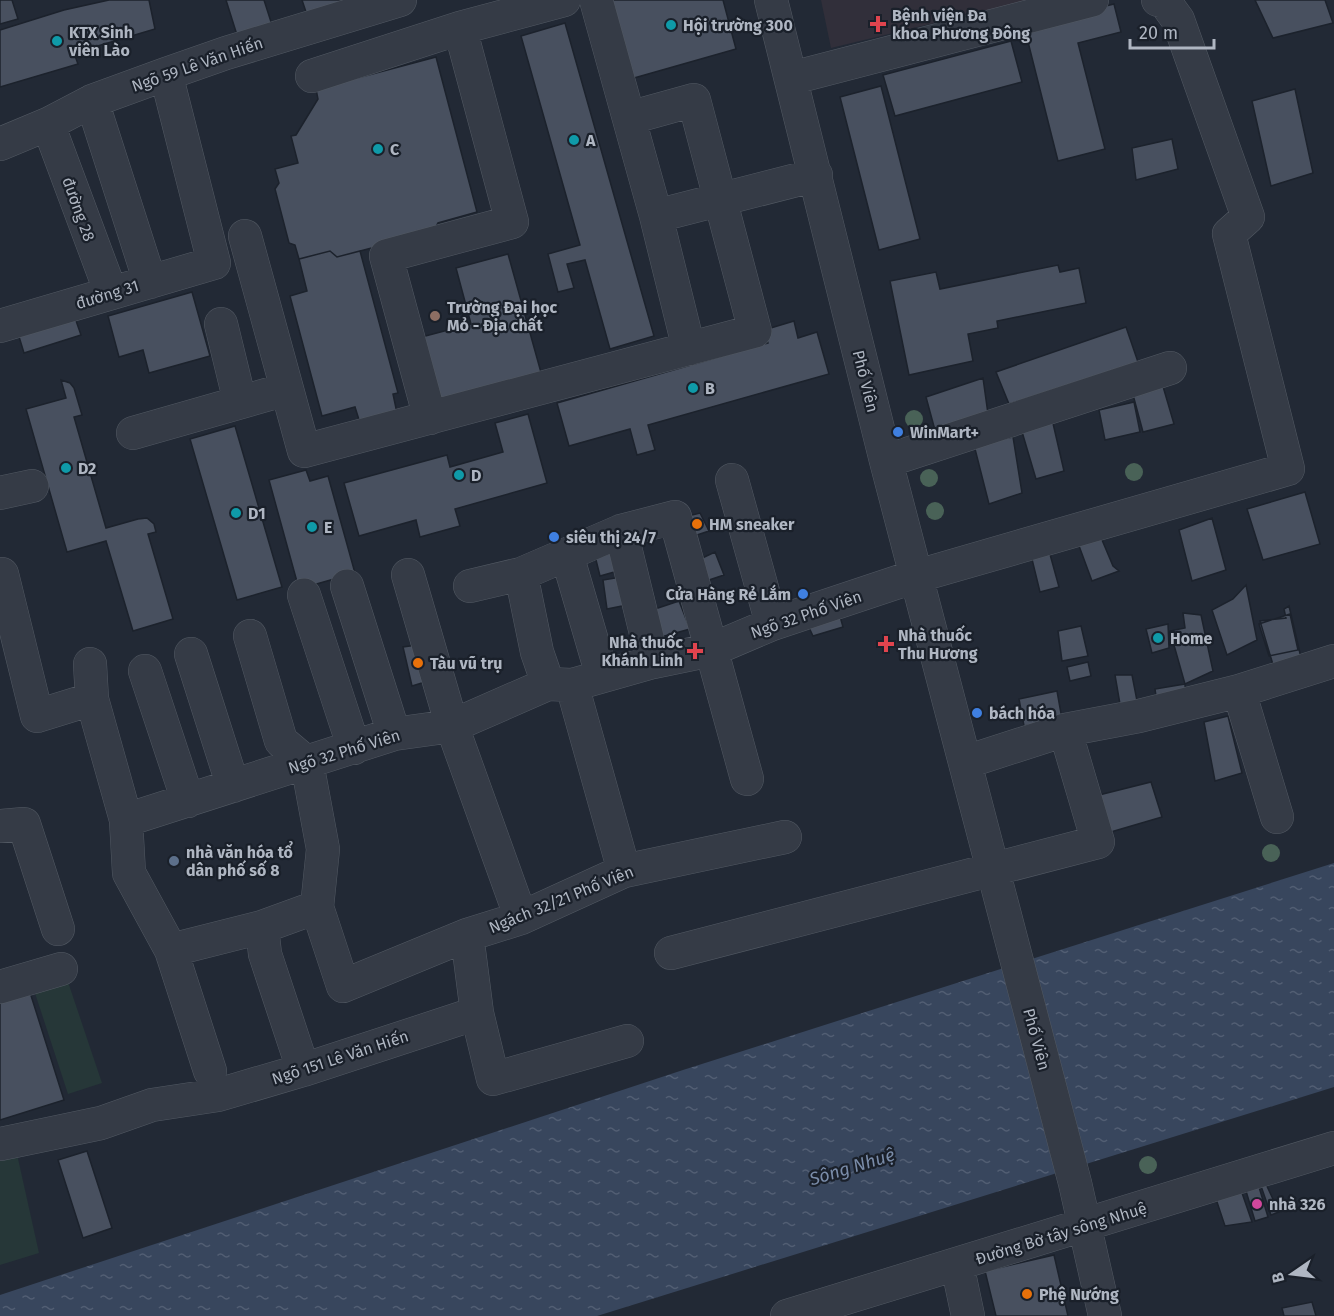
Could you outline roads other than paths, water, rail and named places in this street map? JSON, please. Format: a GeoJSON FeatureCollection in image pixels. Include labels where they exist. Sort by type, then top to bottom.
{"type":"FeatureCollection","features":[{"type":"Feature","properties":{"kind":"street","name":"Ngõ 59 Lê Văn Hiến"},"geometry":{"type":"LineString","coordinates":[[0,144],[48,124],[92,101],[166,74],[226,53],[400,0]]}},
{"type":"Feature","properties":{"kind":"street"},"geometry":{"type":"LineString","coordinates":[[312,76],[460,28],[564,0]]}},
{"type":"Feature","properties":{"kind":"street"},"geometry":{"type":"LineString","coordinates":[[596,0],[656,216],[688,349]]}},
{"type":"Feature","properties":{"kind":"street","name":"Phố Viên"},"geometry":{"type":"LineString","coordinates":[[771,0],[886,461],[1075,1182],[1105,1316]]}},
{"type":"Feature","properties":{"kind":"street"},"geometry":{"type":"LineString","coordinates":[[792,78],[1092,0]]}},
{"type":"Feature","properties":{"kind":"street","name":"Ngõ 32 Phố Viên"},"geometry":{"type":"LineString","coordinates":[[126,820],[394,734],[452,726],[574,681],[711,650],[772,624],[918,578],[1288,469],[1229,234],[1248,217],[1178,20],[1165,2],[1158,0]]}},
{"type":"Feature","properties":{"kind":"street"},"geometry":{"type":"LineString","coordinates":[[430,418],[386,256],[512,222],[460,28]]}},
{"type":"Feature","properties":{"kind":"street","name":"đường 31"},"geometry":{"type":"LineString","coordinates":[[1,324],[214,263],[166,74]]}},
{"type":"Feature","properties":{"kind":"street"},"geometry":{"type":"LineString","coordinates":[[245,236],[304,451],[755,331],[694,100],[629,118]]}},
{"type":"Feature","properties":{"kind":"street"},"geometry":{"type":"LineString","coordinates":[[92,101],[150,282]]}},
{"type":"Feature","properties":{"kind":"street","name":"đường 28"},"geometry":{"type":"LineString","coordinates":[[48,124],[111,293]]}},
{"type":"Feature","properties":{"kind":"street"},"geometry":{"type":"LineString","coordinates":[[656,216],[816,175]]}},
{"type":"Feature","properties":{"kind":"street"},"geometry":{"type":"LineString","coordinates":[[221,324],[240,402]]}},
{"type":"Feature","properties":{"kind":"street"},"geometry":{"type":"LineString","coordinates":[[886,461],[1170,368]]}},
{"type":"Feature","properties":{"kind":"street"},"geometry":{"type":"LineString","coordinates":[[133,433],[287,389]]}},
{"type":"Feature","properties":{"kind":"street"},"geometry":{"type":"LineString","coordinates":[[732,480],[772,624]]}},
{"type":"Feature","properties":{"kind":"street"},"geometry":{"type":"LineString","coordinates":[[0,492],[32,486]]}},
{"type":"Feature","properties":{"kind":"street"},"geometry":{"type":"LineString","coordinates":[[470,586],[521,574],[621,531],[675,517],[747,779]]}},
{"type":"Feature","properties":{"kind":"street"},"geometry":{"type":"LineString","coordinates":[[621,531],[654,662]]}},
{"type":"Feature","properties":{"kind":"street"},"geometry":{"type":"LineString","coordinates":[[567,555],[574,681],[624,871]]}},
{"type":"Feature","properties":{"kind":"street"},"geometry":{"type":"LineString","coordinates":[[2,574],[37,716],[92,699]]}},
{"type":"Feature","properties":{"kind":"street"},"geometry":{"type":"LineString","coordinates":[[521,574],[537,652],[574,681]]}},
{"type":"Feature","properties":{"kind":"street"},"geometry":{"type":"LineString","coordinates":[[408,575],[452,726],[521,918]]}},
{"type":"Feature","properties":{"kind":"street"},"geometry":{"type":"LineString","coordinates":[[347,586],[394,734]]}},
{"type":"Feature","properties":{"kind":"street"},"geometry":{"type":"LineString","coordinates":[[304,595],[354,748]]}},
{"type":"Feature","properties":{"kind":"street"},"geometry":{"type":"LineString","coordinates":[[171,950],[262,927],[317,907],[323,849],[307,763],[280,741],[250,636]]}},
{"type":"Feature","properties":{"kind":"street"},"geometry":{"type":"LineString","coordinates":[[191,654],[233,786]]}},
{"type":"Feature","properties":{"kind":"street"},"geometry":{"type":"LineString","coordinates":[[966,762],[1065,730],[1139,716],[1239,691],[1334,661]]}},
{"type":"Feature","properties":{"kind":"street"},"geometry":{"type":"LineString","coordinates":[[90,664],[92,699],[126,820],[129,873],[171,950],[210,1071]]}},
{"type":"Feature","properties":{"kind":"street"},"geometry":{"type":"LineString","coordinates":[[144,671],[188,801]]}},
{"type":"Feature","properties":{"kind":"street"},"geometry":{"type":"LineString","coordinates":[[1239,691],[1277,817]]}},
{"type":"Feature","properties":{"kind":"street"},"geometry":{"type":"LineString","coordinates":[[671,953],[1098,842],[1065,730]]}},
{"type":"Feature","properties":{"kind":"street"},"geometry":{"type":"LineString","coordinates":[[0,826],[24,824],[58,929]]}},
{"type":"Feature","properties":{"kind":"street","name":"Ngách 32/21 Phố Viên"},"geometry":{"type":"LineString","coordinates":[[317,907],[344,986],[467,935],[521,918],[624,871],[785,837]]}},
{"type":"Feature","properties":{"kind":"street"},"geometry":{"type":"LineString","coordinates":[[262,927],[265,954],[300,1060]]}},
{"type":"Feature","properties":{"kind":"street"},"geometry":{"type":"LineString","coordinates":[[467,935],[477,1013],[493,1079],[627,1041]]}},
{"type":"Feature","properties":{"kind":"street"},"geometry":{"type":"LineString","coordinates":[[0,987],[61,969]]}},
{"type":"Feature","properties":{"kind":"street","name":"Ngõ 151 Lê Văn Hiến"},"geometry":{"type":"LineString","coordinates":[[0,1144],[101,1123],[152,1105],[218,1095],[303,1070],[477,1013]]}},
{"type":"Feature","properties":{"kind":"street","name":"Đường Bờ tây sông Nhuệ"},"geometry":{"type":"LineString","coordinates":[[787,1316],[1334,1148]]}},
{"type":"Feature","properties":{"kind":"street"},"geometry":{"type":"LineString","coordinates":[[957,1264],[968,1316]]}},
{"type":"Feature","properties":{"kind":"water","name":"Sông Nhuệ"},"geometry":{"type":"Polygon","coordinates":[[[1334,863],[1334,1087],[597,1316],[0,1316],[0,1295],[683,1070],[1334,863]]]}},
{"type":"Feature","properties":{"kind":"place","name":"Bệnh viện Đa khoa Phương Đông"},"geometry":{"type":"Point","coordinates":[878,24]}},
{"type":"Feature","properties":{"kind":"place","name":"Hội trường 300"},"geometry":{"type":"Point","coordinates":[671,25]}},
{"type":"Feature","properties":{"kind":"place","name":"KTX Sinh viên Lào"},"geometry":{"type":"Point","coordinates":[57,41]}},
{"type":"Feature","properties":{"kind":"place","name":"A"},"geometry":{"type":"Point","coordinates":[574,140]}},
{"type":"Feature","properties":{"kind":"place","name":"C"},"geometry":{"type":"Point","coordinates":[378,149]}},
{"type":"Feature","properties":{"kind":"place","name":"Trường Đại học Mỏ - Địa chất"},"geometry":{"type":"Point","coordinates":[435,316]}},
{"type":"Feature","properties":{"kind":"place","name":"B"},"geometry":{"type":"Point","coordinates":[693,388]}},
{"type":"Feature","properties":{"kind":"place","name":"WinMart+"},"geometry":{"type":"Point","coordinates":[898,432]}},
{"type":"Feature","properties":{"kind":"place","name":"D2"},"geometry":{"type":"Point","coordinates":[66,468]}},
{"type":"Feature","properties":{"kind":"place","name":"D"},"geometry":{"type":"Point","coordinates":[459,475]}},
{"type":"Feature","properties":{"kind":"place","name":"D1"},"geometry":{"type":"Point","coordinates":[236,513]}},
{"type":"Feature","properties":{"kind":"place","name":"HM sneaker"},"geometry":{"type":"Point","coordinates":[697,524]}},
{"type":"Feature","properties":{"kind":"place","name":"E"},"geometry":{"type":"Point","coordinates":[312,527]}},
{"type":"Feature","properties":{"kind":"place","name":"siêu thị 24/7"},"geometry":{"type":"Point","coordinates":[554,537]}},
{"type":"Feature","properties":{"kind":"place","name":"Cửa Hàng Rẻ Lắm"},"geometry":{"type":"Point","coordinates":[803,594]}},
{"type":"Feature","properties":{"kind":"place","name":"Home"},"geometry":{"type":"Point","coordinates":[1158,638]}},
{"type":"Feature","properties":{"kind":"place","name":"Nhà thuốc Thu Hương"},"geometry":{"type":"Point","coordinates":[886,644]}},
{"type":"Feature","properties":{"kind":"place","name":"Nhà thuốc Khánh Linh"},"geometry":{"type":"Point","coordinates":[695,651]}},
{"type":"Feature","properties":{"kind":"place","name":"Tàu vũ trụ"},"geometry":{"type":"Point","coordinates":[418,663]}},
{"type":"Feature","properties":{"kind":"place","name":"bách hóa"},"geometry":{"type":"Point","coordinates":[977,713]}},
{"type":"Feature","properties":{"kind":"place","name":"nhà văn hóa tổ dân phố số 8"},"geometry":{"type":"Point","coordinates":[174,861]}},
{"type":"Feature","properties":{"kind":"place","name":"nhà 326"},"geometry":{"type":"Point","coordinates":[1257,1204]}},
{"type":"Feature","properties":{"kind":"place","name":"Phệ Nướng"},"geometry":{"type":"Point","coordinates":[1027,1294]}}]}
